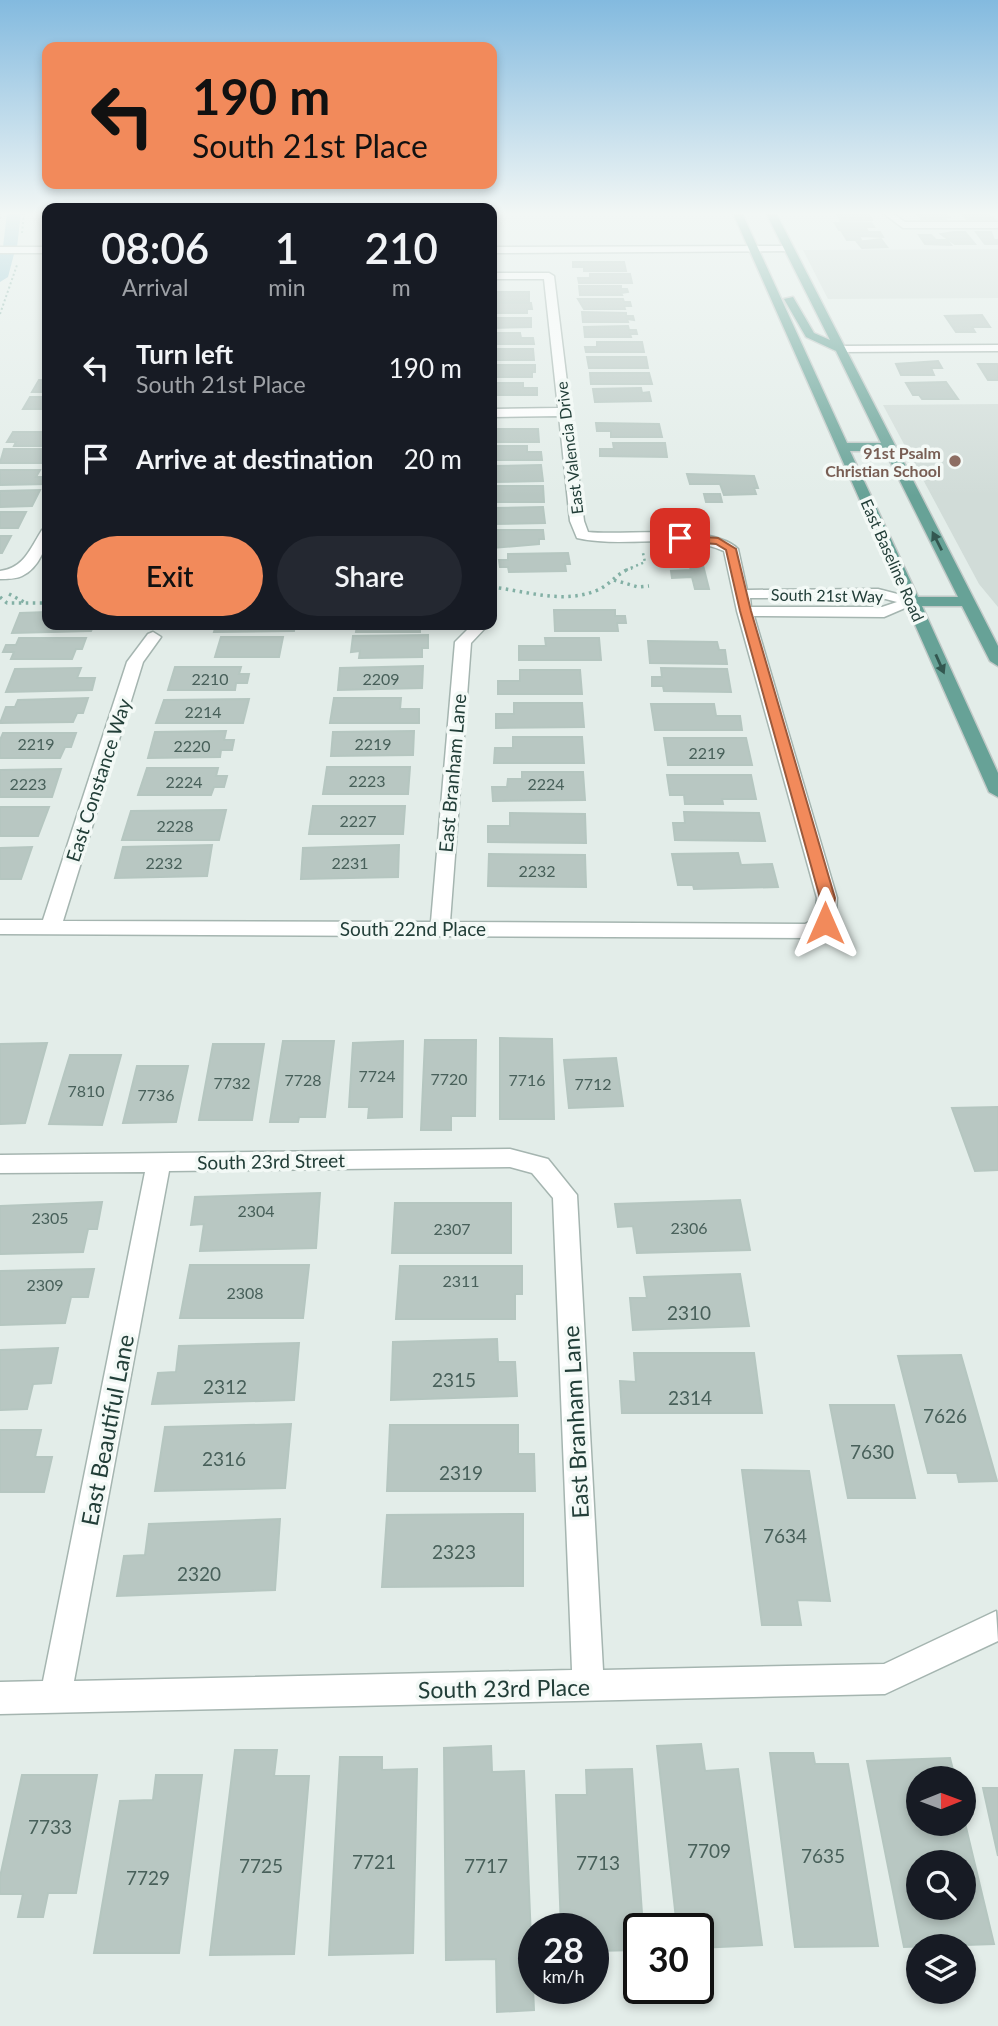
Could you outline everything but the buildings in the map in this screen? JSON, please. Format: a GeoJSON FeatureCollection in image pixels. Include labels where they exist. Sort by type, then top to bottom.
{"type":"FeatureCollection","features":[{"type":"Feature","properties":{"kind":"main road","name":"East Baseline Road"},"geometry":{"type":"LineString","coordinates":[[779,308],[998,792]]}},
{"type":"Feature","properties":{"kind":"main road"},"geometry":{"type":"LineString","coordinates":[[794,308],[807,332],[814,339],[839,349]]}},
{"type":"Feature","properties":{"kind":"main road"},"geometry":{"type":"LineString","coordinates":[[818,308],[998,661]]}},
{"type":"Feature","properties":{"kind":"main road"},"geometry":{"type":"LineString","coordinates":[[807,369],[822,356],[839,349]]}},
{"type":"Feature","properties":{"kind":"main road"},"geometry":{"type":"LineString","coordinates":[[842,447],[889,447]]}},
{"type":"Feature","properties":{"kind":"main road"},"geometry":{"type":"LineString","coordinates":[[912,602],[968,601]]}},
{"type":"Feature","properties":{"kind":"street","name":"East Valencia Drive"},"geometry":{"type":"LineString","coordinates":[[553,308],[577,521],[582,535],[603,539],[640,539]]}},
{"type":"Feature","properties":{"kind":"street"},"geometry":{"type":"LineString","coordinates":[[839,349],[998,348]]}},
{"type":"Feature","properties":{"kind":"street"},"geometry":{"type":"LineString","coordinates":[[497,413],[564,412]]}},
{"type":"Feature","properties":{"kind":"street"},"geometry":{"type":"LineString","coordinates":[[640,539],[701,538],[718,541],[731,549],[743,602]]}},
{"type":"Feature","properties":{"kind":"street"},"geometry":{"type":"LineString","coordinates":[[0,575],[18,573],[31,560],[42,541]]}},
{"type":"Feature","properties":{"kind":"street","name":"South 21st Way"},"geometry":{"type":"LineString","coordinates":[[743,602],[884,612],[912,602]]}},
{"type":"Feature","properties":{"kind":"street","name":"South 22nd Place"},"geometry":{"type":"LineString","coordinates":[[0,928],[808,931],[825,923],[827,898],[743,602]]}},
{"type":"Feature","properties":{"kind":"street","name":"East Branham Lane"},"geometry":{"type":"LineString","coordinates":[[440,928],[463,642],[475,630]]}},
{"type":"Feature","properties":{"kind":"street","name":"East Constance Way"},"geometry":{"type":"LineString","coordinates":[[51,928],[135,662],[153,637]]}},
{"type":"Feature","properties":{"kind":"street","name":"South 23rd Street"},"geometry":{"type":"LineString","coordinates":[[0,1164],[510,1158],[540,1166]]}},
{"type":"Feature","properties":{"kind":"street","name":"East Beautiful Lane"},"geometry":{"type":"LineString","coordinates":[[55,1697],[159,1162]]}},
{"type":"Feature","properties":{"kind":"street","name":"East Branham Lane"},"geometry":{"type":"LineString","coordinates":[[540,1166],[565,1195],[588,1686]]}},
{"type":"Feature","properties":{"kind":"street","name":"South 23rd Place"},"geometry":{"type":"LineString","coordinates":[[0,1698],[885,1679],[996,1626]]}},
{"type":"Feature","properties":{"kind":"path"},"geometry":{"type":"LineString","coordinates":[[497,588],[536,594],[582,596],[600,590],[625,570],[645,562],[640,539]]}},
{"type":"Feature","properties":{"kind":"path"},"geometry":{"type":"LineString","coordinates":[[614,580],[638,587],[649,586]]}},
{"type":"Feature","properties":{"kind":"path"},"geometry":{"type":"LineString","coordinates":[[5,592],[27,604]]}},
{"type":"Feature","properties":{"kind":"path"},"geometry":{"type":"LineString","coordinates":[[0,597],[7,603],[42,603]]}},
{"type":"Feature","properties":{"kind":"shaded area","name":"91st Psalm Christian School"},"geometry":{"type":"Polygon","coordinates":[[[998,404],[998,607],[979,584],[883,405],[998,404]]]}},
{"type":"Feature","properties":{"kind":"place","name":"91st Psalm Christian School"},"geometry":{"type":"Point","coordinates":[955,461]}},
{"type":"Feature","properties":{"kind":"route"},"geometry":{"type":"LineString","coordinates":[[680,538],[718,541],[731,549],[745,611],[827,898],[825,923]]}}]}
